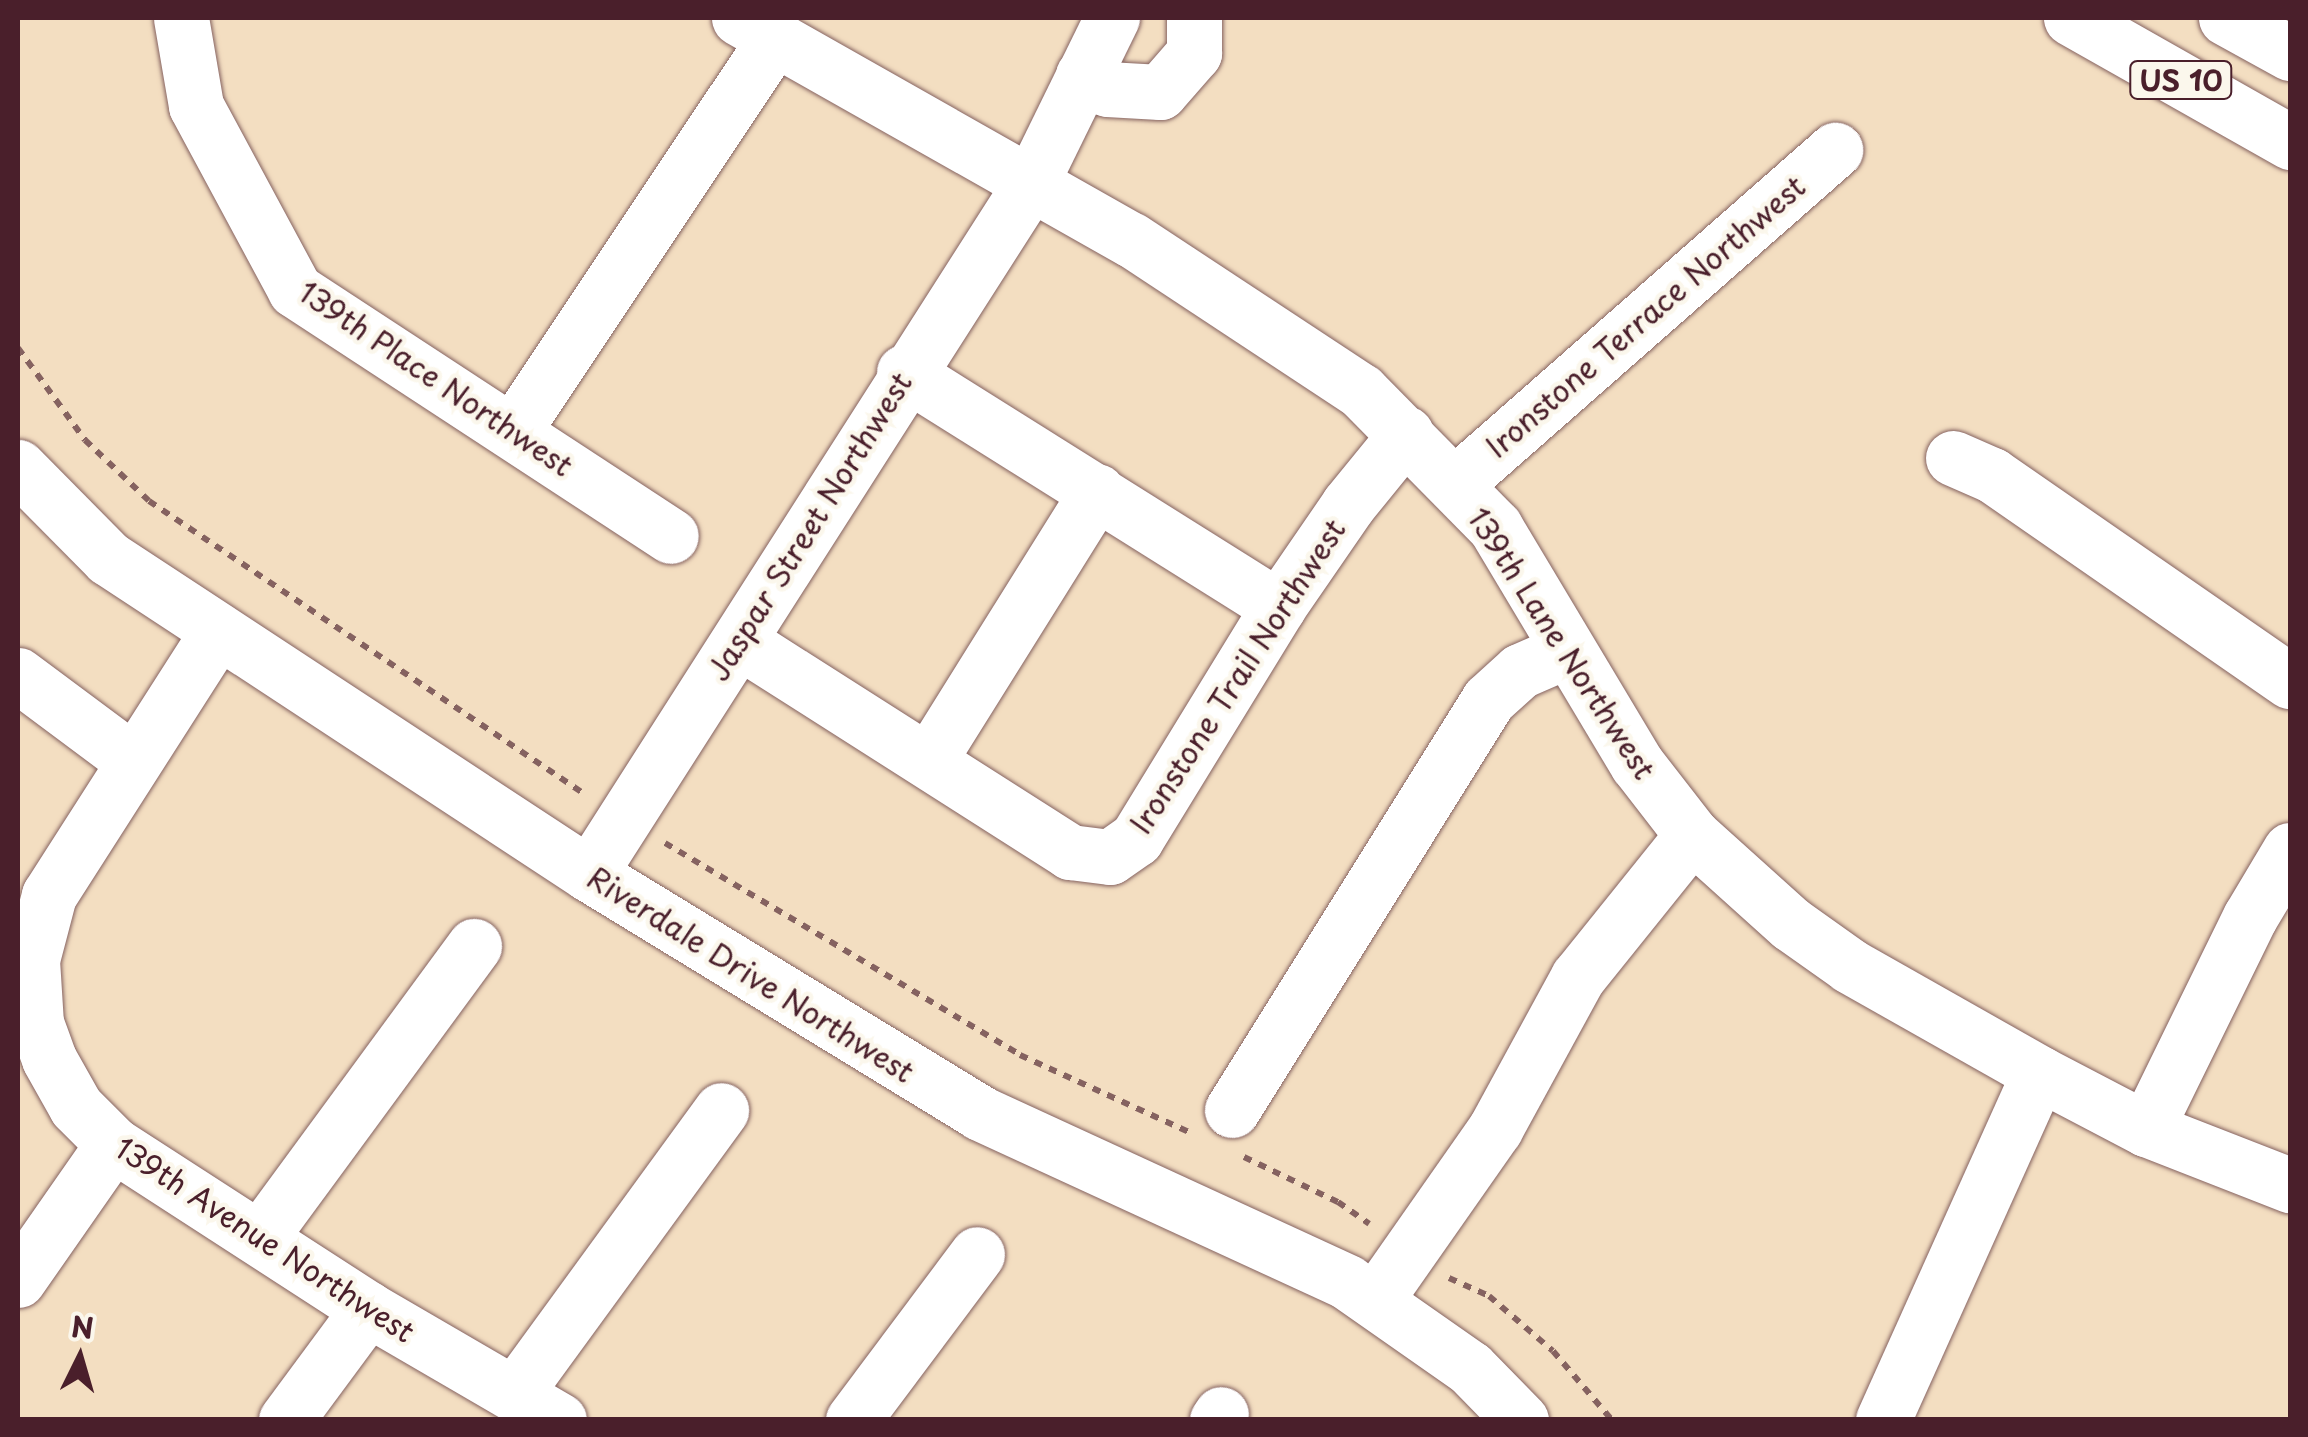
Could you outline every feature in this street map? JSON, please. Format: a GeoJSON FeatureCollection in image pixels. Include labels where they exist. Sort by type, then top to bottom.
{"type":"FeatureCollection","features":[{"type":"Feature","properties":{"kind":"main road","name":"139th Place Northwest"},"geometry":{"type":"LineString","coordinates":[[181,18],[196,106],[296,290],[671,536]]}},
{"type":"Feature","properties":{"kind":"main road","name":"Jaspar Street Northwest"},"geometry":{"type":"LineString","coordinates":[[589,874],[904,372],[1032,181],[1112,18]]}},
{"type":"Feature","properties":{"kind":"main road"},"geometry":{"type":"LineString","coordinates":[[1083,75],[1106,89],[1160,92],[1194,52],[1194,18]]}},
{"type":"Feature","properties":{"kind":"main road","name":"US 10"},"geometry":{"type":"LineString","coordinates":[[2071,18],[2290,142]]}},
{"type":"Feature","properties":{"kind":"main road","name":"US 10"},"geometry":{"type":"LineString","coordinates":[[2226,18],[2290,53]]}},
{"type":"Feature","properties":{"kind":"main road"},"geometry":{"type":"LineString","coordinates":[[512,432],[758,27]]}},
{"type":"Feature","properties":{"kind":"main road","name":"139th Lane Northwest"},"geometry":{"type":"LineString","coordinates":[[758,27],[1032,181],[1361,390],[1495,527],[1637,764],[1692,835],[1791,924],[1850,966],[2038,1073],[2146,1129],[2290,1186]]}},
{"type":"Feature","properties":{"kind":"main road","name":"Ironstone Terrace Northwest"},"geometry":{"type":"LineString","coordinates":[[1456,483],[1835,150]]}},
{"type":"Feature","properties":{"kind":"main road"},"geometry":{"type":"LineString","coordinates":[[904,372],[1278,607]]}},
{"type":"Feature","properties":{"kind":"main road","name":"Ironstone Trail Northwest"},"geometry":{"type":"LineString","coordinates":[[739,640],[1070,852],[1110,856],[1136,839],[1278,607],[1348,504],[1406,434]]}},
{"type":"Feature","properties":{"kind":"main road"},"geometry":{"type":"LineString","coordinates":[[1953,458],[1992,475],[2290,682]]}},
{"type":"Feature","properties":{"kind":"main road","name":"Riverdale Drive Northwest"},"geometry":{"type":"LineString","coordinates":[[18,467],[108,558],[216,634],[589,874],[980,1113],[1285,1250],[1376,1299],[1470,1368],[1521,1420]]}},
{"type":"Feature","properties":{"kind":"main road"},"geometry":{"type":"LineString","coordinates":[[928,760],[1097,491]]}},
{"type":"Feature","properties":{"kind":"main road","name":"139th Avenue Northwest"},"geometry":{"type":"LineString","coordinates":[[216,634],[49,895],[25,989],[50,1059],[76,1107],[113,1144],[261,1236],[368,1309],[537,1406]]}},
{"type":"Feature","properties":{"kind":"main road"},"geometry":{"type":"LineString","coordinates":[[1232,1110],[1488,700],[1520,672],[1566,651]]}},
{"type":"Feature","properties":{"kind":"main road"},"geometry":{"type":"LineString","coordinates":[[18,675],[132,760]]}},
{"type":"Feature","properties":{"kind":"main road"},"geometry":{"type":"LineString","coordinates":[[1376,1299],[1495,1129],[1578,977],[1692,835]]}},
{"type":"Feature","properties":{"kind":"main road"},"geometry":{"type":"LineString","coordinates":[[2146,1129],[2250,917],[2290,850]]}},
{"type":"Feature","properties":{"kind":"main road"},"geometry":{"type":"LineString","coordinates":[[261,1236],[474,946]]}},
{"type":"Feature","properties":{"kind":"main road"},"geometry":{"type":"LineString","coordinates":[[1883,1420],[2038,1073]]}},
{"type":"Feature","properties":{"kind":"main road"},"geometry":{"type":"LineString","coordinates":[[537,1406],[721,1110]]}},
{"type":"Feature","properties":{"kind":"main road"},"geometry":{"type":"LineString","coordinates":[[18,1280],[113,1144]]}},
{"type":"Feature","properties":{"kind":"main road"},"geometry":{"type":"LineString","coordinates":[[853,1420],[977,1254]]}},
{"type":"Feature","properties":{"kind":"main road"},"geometry":{"type":"LineString","coordinates":[[286,1420],[368,1309]]}},
{"type":"Feature","properties":{"kind":"path"},"geometry":{"type":"LineString","coordinates":[[1433,1272],[1488,1296],[1552,1351],[1612,1420]]}}]}
